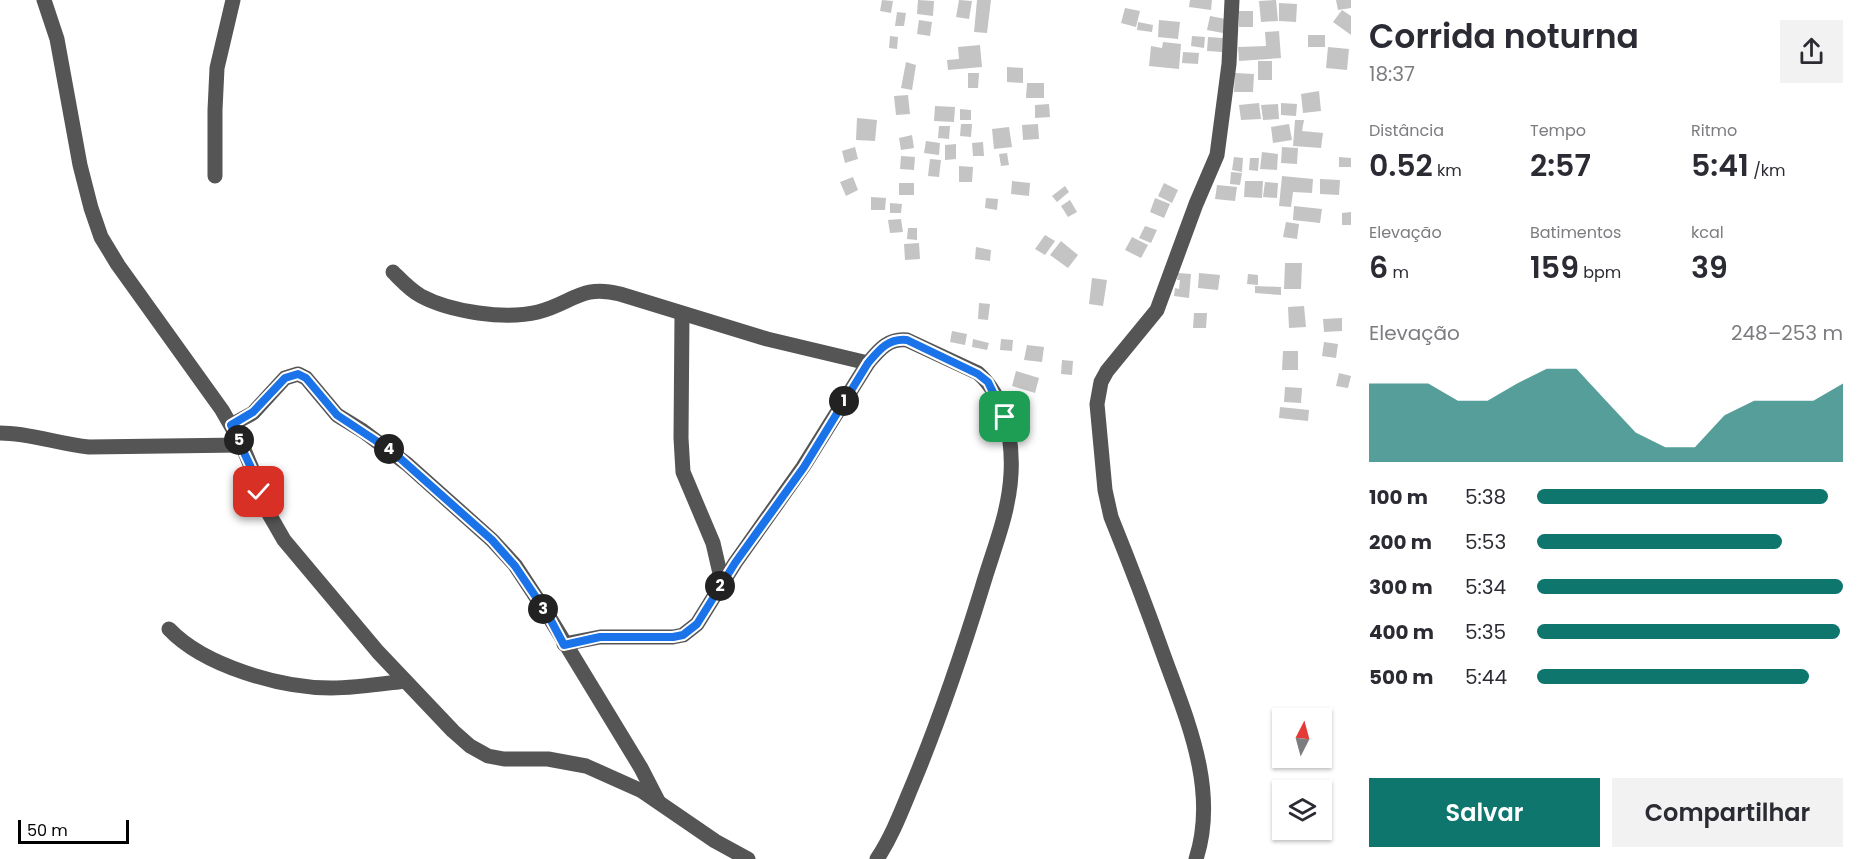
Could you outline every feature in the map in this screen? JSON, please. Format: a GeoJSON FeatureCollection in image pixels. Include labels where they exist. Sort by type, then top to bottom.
{"type":"FeatureCollection","features":[{"type":"Feature","properties":{"kind":"street"},"geometry":{"type":"LineString","coordinates":[[44,0],[57,39],[80,165],[101,237],[118,265],[222,410],[242,445],[265,507],[284,540],[370,644],[470,746],[488,756],[504,759],[548,759],[586,766],[642,791],[715,841],[748,859]]}},
{"type":"Feature","properties":{"kind":"street"},"geometry":{"type":"LineString","coordinates":[[215,176],[217,68],[233,0]]}},
{"type":"Feature","properties":{"kind":"street"},"geometry":{"type":"LineString","coordinates":[[1196,859],[1202,836],[1204,801],[1202,776],[1188,723],[1111,517],[1105,490],[1097,404],[1101,382],[1107,371],[1157,310],[1217,154],[1229,64],[1232,0]]}},
{"type":"Feature","properties":{"kind":"street"},"geometry":{"type":"LineString","coordinates":[[393,272],[409,288],[445,306],[488,314],[525,314],[538,312],[586,292],[599,290],[620,294],[767,339],[868,363]]}},
{"type":"Feature","properties":{"kind":"street"},"geometry":{"type":"LineString","coordinates":[[682,314],[683,472],[713,543],[722,582]]}},
{"type":"Feature","properties":{"kind":"street"},"geometry":{"type":"LineString","coordinates":[[564,645],[600,637],[683,635],[697,624],[722,582],[804,467],[868,363],[881,348],[897,339],[907,340],[978,374],[988,382],[994,392],[1005,417],[1011,443],[1011,474],[1004,518],[962,652],[927,750],[897,821],[877,859]]}},
{"type":"Feature","properties":{"kind":"street"},"geometry":{"type":"LineString","coordinates":[[231,425],[253,412],[285,378],[298,374],[306,378],[337,415],[393,452],[492,540],[525,580],[641,768],[658,801]]}},
{"type":"Feature","properties":{"kind":"street"},"geometry":{"type":"LineString","coordinates":[[0,433],[33,435],[67,445],[89,447],[242,445]]}},
{"type":"Feature","properties":{"kind":"street"},"geometry":{"type":"LineString","coordinates":[[169,629],[179,639],[216,661],[243,672],[303,686],[330,688],[405,681]]}},
{"type":"Feature","properties":{"kind":"building"},"geometry":{"type":"Polygon","coordinates":[[[882,0],[893,1],[891,13],[880,11],[882,0]]]}},
{"type":"Feature","properties":{"kind":"building"},"geometry":{"type":"Polygon","coordinates":[[[918,0],[934,1],[933,16],[917,14],[918,0]]]}},
{"type":"Feature","properties":{"kind":"building"},"geometry":{"type":"Polygon","coordinates":[[[959,0],[972,1],[969,19],[956,17],[959,0]]]}},
{"type":"Feature","properties":{"kind":"building"},"geometry":{"type":"Polygon","coordinates":[[[977,0],[991,0],[987,33],[974,32],[977,0]]]}},
{"type":"Feature","properties":{"kind":"building"},"geometry":{"type":"Polygon","coordinates":[[[1190,0],[1212,0],[1211,10],[1189,7],[1190,0]]]}},
{"type":"Feature","properties":{"kind":"building"},"geometry":{"type":"Polygon","coordinates":[[[1276,0],[1278,21],[1261,22],[1259,1],[1276,0]]]}},
{"type":"Feature","properties":{"kind":"building"},"geometry":{"type":"Polygon","coordinates":[[[1336,0],[1351,0],[1351,8],[1338,10],[1336,0]]]}},
{"type":"Feature","properties":{"kind":"building"},"geometry":{"type":"Polygon","coordinates":[[[1279,3],[1297,4],[1296,22],[1279,21],[1279,3]]]}},
{"type":"Feature","properties":{"kind":"building"},"geometry":{"type":"Polygon","coordinates":[[[1125,8],[1140,11],[1136,27],[1121,23],[1125,8]]]}},
{"type":"Feature","properties":{"kind":"building"},"geometry":{"type":"Polygon","coordinates":[[[1342,10],[1351,16],[1351,35],[1333,22],[1342,10]]]}},
{"type":"Feature","properties":{"kind":"building"},"geometry":{"type":"Polygon","coordinates":[[[1239,11],[1253,11],[1253,27],[1239,27],[1239,11]]]}},
{"type":"Feature","properties":{"kind":"building"},"geometry":{"type":"Polygon","coordinates":[[[897,12],[906,13],[904,26],[895,26],[897,12]]]}},
{"type":"Feature","properties":{"kind":"building"},"geometry":{"type":"Polygon","coordinates":[[[1210,16],[1226,19],[1223,33],[1207,30],[1210,16]]]}},
{"type":"Feature","properties":{"kind":"building"},"geometry":{"type":"Polygon","coordinates":[[[919,20],[932,22],[930,36],[917,34],[919,20]]]}},
{"type":"Feature","properties":{"kind":"building"},"geometry":{"type":"Polygon","coordinates":[[[1159,20],[1180,22],[1178,39],[1158,37],[1159,20]]]}},
{"type":"Feature","properties":{"kind":"building"},"geometry":{"type":"Polygon","coordinates":[[[1138,22],[1153,25],[1152,32],[1137,30],[1138,22]]]}},
{"type":"Feature","properties":{"kind":"building"},"geometry":{"type":"Polygon","coordinates":[[[1279,31],[1281,58],[1239,61],[1238,47],[1266,46],[1265,32],[1279,31]]]}},
{"type":"Feature","properties":{"kind":"building"},"geometry":{"type":"Polygon","coordinates":[[[1308,35],[1325,35],[1325,47],[1308,47],[1308,35]]]}},
{"type":"Feature","properties":{"kind":"building"},"geometry":{"type":"Polygon","coordinates":[[[890,36],[898,37],[897,49],[889,48],[890,36]]]}},
{"type":"Feature","properties":{"kind":"building"},"geometry":{"type":"Polygon","coordinates":[[[1192,36],[1205,37],[1204,48],[1191,46],[1192,36]]]}},
{"type":"Feature","properties":{"kind":"building"},"geometry":{"type":"Polygon","coordinates":[[[1208,37],[1223,38],[1222,52],[1207,51],[1208,37]]]}},
{"type":"Feature","properties":{"kind":"building"},"geometry":{"type":"Polygon","coordinates":[[[1163,42],[1181,44],[1179,69],[1149,66],[1151,46],[1162,48],[1163,42]]]}},
{"type":"Feature","properties":{"kind":"building"},"geometry":{"type":"Polygon","coordinates":[[[980,45],[982,67],[948,70],[947,60],[959,59],[958,47],[980,45]]]}},
{"type":"Feature","properties":{"kind":"building"},"geometry":{"type":"Polygon","coordinates":[[[1328,47],[1349,49],[1347,70],[1326,68],[1328,47]]]}},
{"type":"Feature","properties":{"kind":"building"},"geometry":{"type":"Polygon","coordinates":[[[1183,52],[1199,53],[1198,64],[1182,63],[1183,52]]]}},
{"type":"Feature","properties":{"kind":"building"},"geometry":{"type":"Polygon","coordinates":[[[1258,61],[1272,61],[1272,80],[1258,80],[1258,61]]]}},
{"type":"Feature","properties":{"kind":"building"},"geometry":{"type":"Polygon","coordinates":[[[906,62],[916,65],[912,90],[901,88],[906,62]]]}},
{"type":"Feature","properties":{"kind":"building"},"geometry":{"type":"Polygon","coordinates":[[[1007,67],[1023,68],[1023,83],[1007,82],[1007,67]]]}},
{"type":"Feature","properties":{"kind":"building"},"geometry":{"type":"Polygon","coordinates":[[[968,73],[979,73],[978,88],[968,88],[968,73]]]}},
{"type":"Feature","properties":{"kind":"building"},"geometry":{"type":"Polygon","coordinates":[[[1235,73],[1254,74],[1253,92],[1234,92],[1235,73]]]}},
{"type":"Feature","properties":{"kind":"building"},"geometry":{"type":"Polygon","coordinates":[[[1027,83],[1044,83],[1044,98],[1026,98],[1027,83]]]}},
{"type":"Feature","properties":{"kind":"building"},"geometry":{"type":"Polygon","coordinates":[[[1319,91],[1321,111],[1303,113],[1301,94],[1319,91]]]}},
{"type":"Feature","properties":{"kind":"building"},"geometry":{"type":"Polygon","coordinates":[[[908,95],[910,114],[896,115],[894,96],[908,95]]]}},
{"type":"Feature","properties":{"kind":"building"},"geometry":{"type":"Polygon","coordinates":[[[1259,103],[1261,119],[1241,120],[1239,105],[1259,103]]]}},
{"type":"Feature","properties":{"kind":"building"},"geometry":{"type":"Polygon","coordinates":[[[1281,103],[1297,104],[1296,116],[1281,115],[1281,103]]]}},
{"type":"Feature","properties":{"kind":"building"},"geometry":{"type":"Polygon","coordinates":[[[1049,104],[1050,117],[1035,118],[1035,105],[1049,104]]]}},
{"type":"Feature","properties":{"kind":"building"},"geometry":{"type":"Polygon","coordinates":[[[1278,104],[1279,119],[1263,120],[1261,105],[1278,104]]]}},
{"type":"Feature","properties":{"kind":"building"},"geometry":{"type":"Polygon","coordinates":[[[935,106],[955,107],[954,122],[934,121],[935,106]]]}},
{"type":"Feature","properties":{"kind":"building"},"geometry":{"type":"Polygon","coordinates":[[[960,109],[971,110],[971,120],[960,120],[960,109]]]}},
{"type":"Feature","properties":{"kind":"building"},"geometry":{"type":"Polygon","coordinates":[[[857,118],[877,120],[875,141],[856,140],[857,118]]]}},
{"type":"Feature","properties":{"kind":"building"},"geometry":{"type":"Polygon","coordinates":[[[1295,120],[1304,120],[1302,131],[1323,133],[1321,148],[1293,146],[1295,120]]]}},
{"type":"Feature","properties":{"kind":"building"},"geometry":{"type":"Polygon","coordinates":[[[961,124],[972,124],[971,137],[960,136],[961,124]]]}},
{"type":"Feature","properties":{"kind":"building"},"geometry":{"type":"Polygon","coordinates":[[[1038,124],[1039,139],[1023,140],[1022,125],[1038,124]]]}},
{"type":"Feature","properties":{"kind":"building"},"geometry":{"type":"Polygon","coordinates":[[[1289,124],[1292,140],[1273,143],[1271,127],[1289,124]]]}},
{"type":"Feature","properties":{"kind":"building"},"geometry":{"type":"Polygon","coordinates":[[[939,126],[950,126],[949,139],[938,138],[939,126]]]}},
{"type":"Feature","properties":{"kind":"building"},"geometry":{"type":"Polygon","coordinates":[[[1009,127],[1012,147],[994,149],[992,129],[1009,127]]]}},
{"type":"Feature","properties":{"kind":"building"},"geometry":{"type":"Polygon","coordinates":[[[912,135],[914,148],[901,150],[899,138],[912,135]]]}},
{"type":"Feature","properties":{"kind":"building"},"geometry":{"type":"Polygon","coordinates":[[[926,141],[940,143],[939,155],[924,153],[926,141]]]}},
{"type":"Feature","properties":{"kind":"building"},"geometry":{"type":"Polygon","coordinates":[[[983,142],[984,156],[973,156],[972,143],[983,142]]]}},
{"type":"Feature","properties":{"kind":"building"},"geometry":{"type":"Polygon","coordinates":[[[956,144],[956,159],[945,160],[945,145],[956,144]]]}},
{"type":"Feature","properties":{"kind":"building"},"geometry":{"type":"Polygon","coordinates":[[[855,147],[858,159],[845,163],[842,151],[855,147]]]}},
{"type":"Feature","properties":{"kind":"building"},"geometry":{"type":"Polygon","coordinates":[[[1282,147],[1298,148],[1297,164],[1281,163],[1282,147]]]}},
{"type":"Feature","properties":{"kind":"building"},"geometry":{"type":"Polygon","coordinates":[[[1262,152],[1278,154],[1277,170],[1260,169],[1262,152]]]}},
{"type":"Feature","properties":{"kind":"building"},"geometry":{"type":"Polygon","coordinates":[[[1007,153],[1009,165],[1001,166],[999,154],[1007,153]]]}},
{"type":"Feature","properties":{"kind":"building"},"geometry":{"type":"Polygon","coordinates":[[[901,156],[915,157],[914,170],[900,169],[901,156]]]}},
{"type":"Feature","properties":{"kind":"building"},"geometry":{"type":"Polygon","coordinates":[[[1234,157],[1243,158],[1242,172],[1232,170],[1234,157]]]}},
{"type":"Feature","properties":{"kind":"building"},"geometry":{"type":"Polygon","coordinates":[[[1339,157],[1351,158],[1351,167],[1339,167],[1339,157]]]}},
{"type":"Feature","properties":{"kind":"building"},"geometry":{"type":"Polygon","coordinates":[[[1250,158],[1259,158],[1258,171],[1249,170],[1250,158]]]}},
{"type":"Feature","properties":{"kind":"building"},"geometry":{"type":"Polygon","coordinates":[[[930,159],[941,160],[939,177],[928,176],[930,159]]]}},
{"type":"Feature","properties":{"kind":"building"},"geometry":{"type":"Polygon","coordinates":[[[959,166],[973,167],[972,182],[959,182],[959,166]]]}},
{"type":"Feature","properties":{"kind":"building"},"geometry":{"type":"Polygon","coordinates":[[[1231,172],[1242,173],[1240,185],[1230,184],[1231,172]]]}},
{"type":"Feature","properties":{"kind":"building"},"geometry":{"type":"Polygon","coordinates":[[[1282,176],[1313,179],[1312,193],[1293,192],[1291,207],[1279,206],[1282,176]]]}},
{"type":"Feature","properties":{"kind":"building"},"geometry":{"type":"Polygon","coordinates":[[[853,177],[858,190],[846,196],[840,182],[853,177]]]}},
{"type":"Feature","properties":{"kind":"building"},"geometry":{"type":"Polygon","coordinates":[[[1320,179],[1340,180],[1339,195],[1320,194],[1320,179]]]}},
{"type":"Feature","properties":{"kind":"building"},"geometry":{"type":"Polygon","coordinates":[[[1012,181],[1030,183],[1029,196],[1011,194],[1012,181]]]}},
{"type":"Feature","properties":{"kind":"building"},"geometry":{"type":"Polygon","coordinates":[[[1245,181],[1263,181],[1262,198],[1244,197],[1245,181]]]}},
{"type":"Feature","properties":{"kind":"building"},"geometry":{"type":"Polygon","coordinates":[[[1265,182],[1278,183],[1277,198],[1263,197],[1265,182]]]}},
{"type":"Feature","properties":{"kind":"building"},"geometry":{"type":"Polygon","coordinates":[[[899,183],[914,183],[914,195],[899,195],[899,183]]]}},
{"type":"Feature","properties":{"kind":"building"},"geometry":{"type":"Polygon","coordinates":[[[1164,183],[1178,190],[1172,203],[1158,196],[1164,183]]]}},
{"type":"Feature","properties":{"kind":"building"},"geometry":{"type":"Polygon","coordinates":[[[1217,185],[1237,187],[1235,201],[1215,199],[1217,185]]]}},
{"type":"Feature","properties":{"kind":"building"},"geometry":{"type":"Polygon","coordinates":[[[1065,186],[1069,192],[1057,202],[1052,196],[1065,186]]]}},
{"type":"Feature","properties":{"kind":"building"},"geometry":{"type":"Polygon","coordinates":[[[871,197],[886,198],[885,210],[871,210],[871,197]]]}},
{"type":"Feature","properties":{"kind":"building"},"geometry":{"type":"Polygon","coordinates":[[[986,198],[998,199],[997,210],[985,208],[986,198]]]}},
{"type":"Feature","properties":{"kind":"building"},"geometry":{"type":"Polygon","coordinates":[[[1155,198],[1170,204],[1164,218],[1150,212],[1155,198]]]}},
{"type":"Feature","properties":{"kind":"building"},"geometry":{"type":"Polygon","coordinates":[[[1070,200],[1077,212],[1068,217],[1061,206],[1070,200]]]}},
{"type":"Feature","properties":{"kind":"building"},"geometry":{"type":"Polygon","coordinates":[[[890,203],[902,204],[901,213],[890,213],[890,203]]]}},
{"type":"Feature","properties":{"kind":"building"},"geometry":{"type":"Polygon","coordinates":[[[1294,206],[1322,209],[1320,223],[1293,220],[1294,206]]]}},
{"type":"Feature","properties":{"kind":"building"},"geometry":{"type":"Polygon","coordinates":[[[1351,212],[1351,225],[1342,225],[1342,213],[1351,212]]]}},
{"type":"Feature","properties":{"kind":"building"},"geometry":{"type":"Polygon","coordinates":[[[901,219],[903,232],[890,233],[888,220],[901,219]]]}},
{"type":"Feature","properties":{"kind":"building"},"geometry":{"type":"Polygon","coordinates":[[[1286,222],[1299,224],[1297,239],[1283,237],[1286,222]]]}},
{"type":"Feature","properties":{"kind":"building"},"geometry":{"type":"Polygon","coordinates":[[[1145,226],[1157,230],[1151,243],[1139,238],[1145,226]]]}},
{"type":"Feature","properties":{"kind":"building"},"geometry":{"type":"Polygon","coordinates":[[[908,228],[917,228],[917,240],[907,239],[908,228]]]}},
{"type":"Feature","properties":{"kind":"building"},"geometry":{"type":"Polygon","coordinates":[[[1045,235],[1055,241],[1045,255],[1035,249],[1045,235]]]}},
{"type":"Feature","properties":{"kind":"building"},"geometry":{"type":"Polygon","coordinates":[[[1132,237],[1148,245],[1141,258],[1125,250],[1132,237]]]}},
{"type":"Feature","properties":{"kind":"building"},"geometry":{"type":"Polygon","coordinates":[[[1061,241],[1078,255],[1068,268],[1050,255],[1061,241]]]}},
{"type":"Feature","properties":{"kind":"building"},"geometry":{"type":"Polygon","coordinates":[[[919,243],[920,259],[905,260],[904,244],[919,243]]]}},
{"type":"Feature","properties":{"kind":"building"},"geometry":{"type":"Polygon","coordinates":[[[976,247],[991,250],[990,261],[975,259],[976,247]]]}},
{"type":"Feature","properties":{"kind":"building"},"geometry":{"type":"Polygon","coordinates":[[[1285,263],[1302,263],[1301,289],[1284,289],[1285,263]]]}},
{"type":"Feature","properties":{"kind":"building"},"geometry":{"type":"Polygon","coordinates":[[[1178,273],[1191,274],[1189,298],[1174,296],[1175,288],[1179,289],[1178,273]]]}},
{"type":"Feature","properties":{"kind":"building"},"geometry":{"type":"Polygon","coordinates":[[[1199,273],[1220,275],[1218,290],[1198,288],[1199,273]]]}},
{"type":"Feature","properties":{"kind":"building"},"geometry":{"type":"Polygon","coordinates":[[[1248,274],[1258,275],[1258,285],[1247,284],[1248,274]]]}},
{"type":"Feature","properties":{"kind":"building"},"geometry":{"type":"Polygon","coordinates":[[[1092,278],[1107,280],[1103,306],[1089,304],[1092,278]]]}},
{"type":"Feature","properties":{"kind":"building"},"geometry":{"type":"Polygon","coordinates":[[[1255,286],[1281,287],[1281,295],[1255,293],[1255,286]]]}},
{"type":"Feature","properties":{"kind":"building"},"geometry":{"type":"Polygon","coordinates":[[[979,303],[990,304],[988,320],[978,319],[979,303]]]}},
{"type":"Feature","properties":{"kind":"building"},"geometry":{"type":"Polygon","coordinates":[[[1304,306],[1306,327],[1289,328],[1288,307],[1304,306]]]}},
{"type":"Feature","properties":{"kind":"building"},"geometry":{"type":"Polygon","coordinates":[[[1194,313],[1207,313],[1206,328],[1193,328],[1194,313]]]}},
{"type":"Feature","properties":{"kind":"building"},"geometry":{"type":"Polygon","coordinates":[[[1342,318],[1342,331],[1324,332],[1323,319],[1342,318]]]}},
{"type":"Feature","properties":{"kind":"building"},"geometry":{"type":"Polygon","coordinates":[[[952,331],[967,334],[965,345],[950,342],[952,331]]]}},
{"type":"Feature","properties":{"kind":"building"},"geometry":{"type":"Polygon","coordinates":[[[973,339],[989,343],[987,350],[972,347],[973,339]]]}},
{"type":"Feature","properties":{"kind":"building"},"geometry":{"type":"Polygon","coordinates":[[[1001,339],[1013,340],[1012,351],[1000,350],[1001,339]]]}},
{"type":"Feature","properties":{"kind":"building"},"geometry":{"type":"Polygon","coordinates":[[[1324,342],[1338,344],[1336,358],[1322,356],[1324,342]]]}},
{"type":"Feature","properties":{"kind":"building"},"geometry":{"type":"Polygon","coordinates":[[[1027,345],[1044,347],[1042,362],[1024,360],[1027,345]]]}},
{"type":"Feature","properties":{"kind":"building"},"geometry":{"type":"Polygon","coordinates":[[[1283,351],[1298,351],[1298,370],[1282,370],[1283,351]]]}},
{"type":"Feature","properties":{"kind":"building"},"geometry":{"type":"Polygon","coordinates":[[[1062,360],[1073,361],[1072,375],[1061,374],[1062,360]]]}},
{"type":"Feature","properties":{"kind":"building"},"geometry":{"type":"Polygon","coordinates":[[[1016,371],[1039,378],[1035,393],[1012,386],[1016,371]]]}},
{"type":"Feature","properties":{"kind":"building"},"geometry":{"type":"Polygon","coordinates":[[[1339,373],[1351,376],[1348,388],[1336,386],[1339,373]]]}},
{"type":"Feature","properties":{"kind":"building"},"geometry":{"type":"Polygon","coordinates":[[[1285,387],[1302,388],[1301,403],[1284,402],[1285,387]]]}},
{"type":"Feature","properties":{"kind":"building"},"geometry":{"type":"Polygon","coordinates":[[[1280,407],[1309,410],[1308,421],[1279,418],[1280,407]]]}},
{"type":"Feature","properties":{"kind":"route"},"geometry":{"type":"LineString","coordinates":[[259,492],[255,476],[231,425],[253,412],[285,378],[298,374],[306,378],[337,415],[393,452],[492,540],[530,587],[564,645],[600,637],[673,637],[683,635],[697,624],[722,582],[804,467],[868,363],[881,348],[897,339],[907,340],[978,374],[988,382],[1005,417]]}}]}
